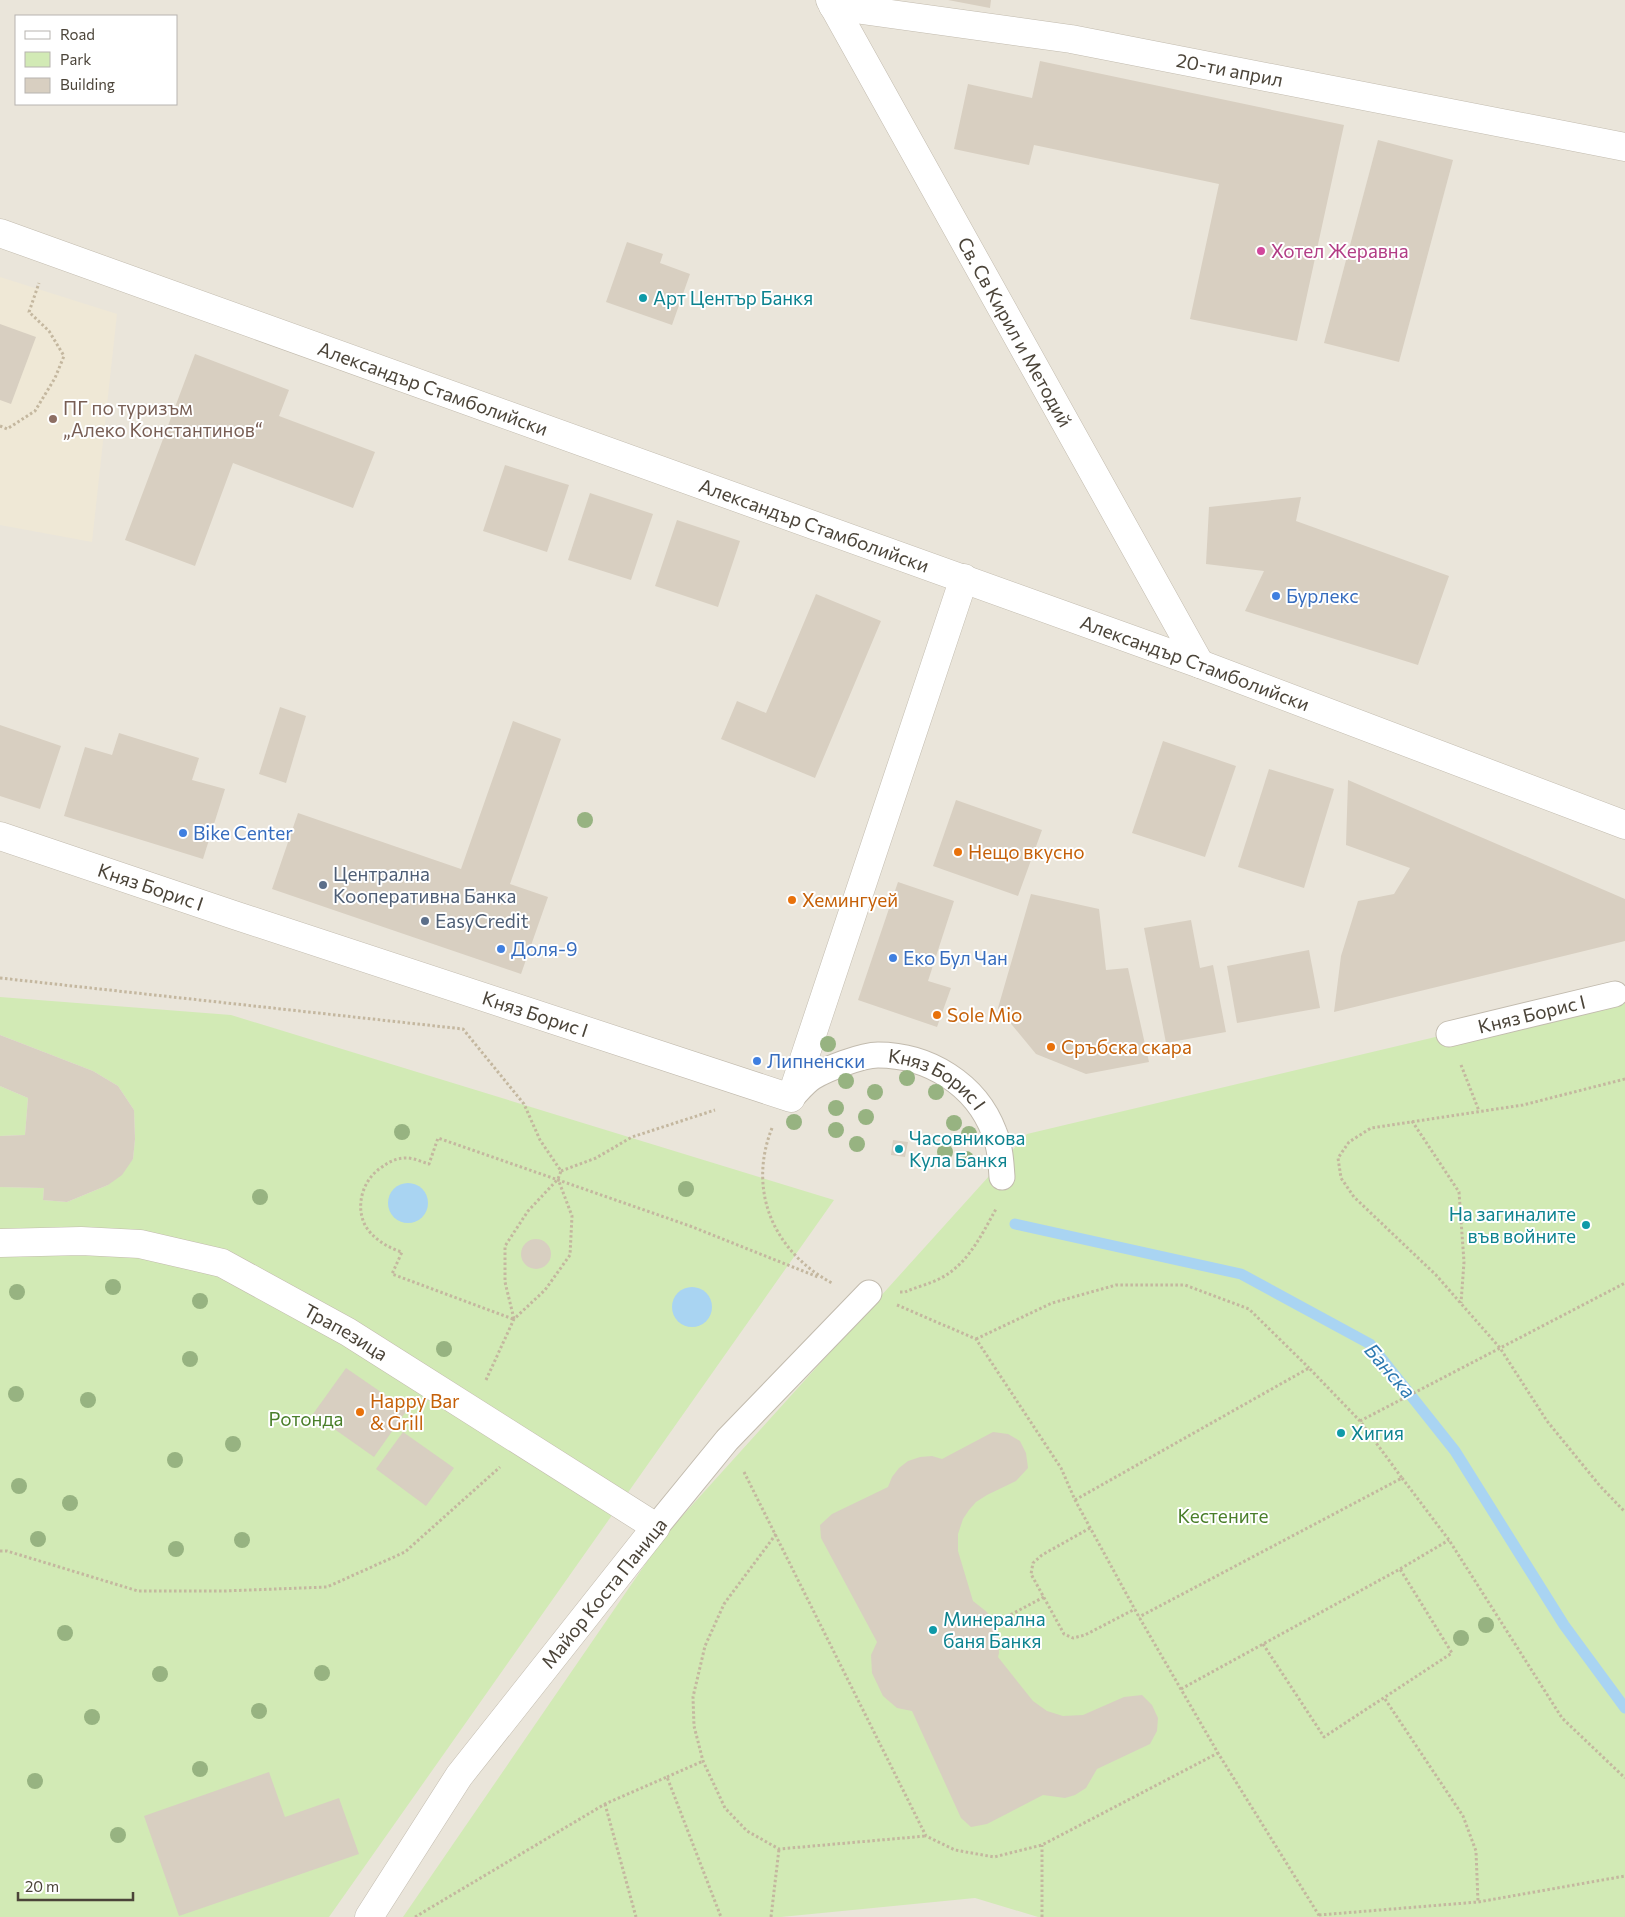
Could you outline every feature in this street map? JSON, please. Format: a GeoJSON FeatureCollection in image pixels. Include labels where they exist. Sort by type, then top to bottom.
{"type":"FeatureCollection","features":[{"type":"Feature","properties":{"kind":"street","name":"20-ти април"},"geometry":{"type":"LineString","coordinates":[[832,3],[1071,38],[1625,147]]}},
{"type":"Feature","properties":{"kind":"street","name":"Св. Св Кирил и Методий"},"geometry":{"type":"LineString","coordinates":[[832,3],[1200,664]]}},
{"type":"Feature","properties":{"kind":"street","name":"Александър Стамболийски"},"geometry":{"type":"LineString","coordinates":[[0,233],[964,578],[1200,664],[1625,825]]}},
{"type":"Feature","properties":{"kind":"street"},"geometry":{"type":"LineString","coordinates":[[791,1098],[964,578]]}},
{"type":"Feature","properties":{"kind":"street","name":"Княз Борис I"},"geometry":{"type":"LineString","coordinates":[[0,836],[791,1098],[812,1078],[842,1064],[876,1055],[904,1058],[931,1065],[960,1084],[980,1106],[994,1132],[1000,1154],[1002,1177]]}},
{"type":"Feature","properties":{"kind":"street","name":"Княз Борис I"},"geometry":{"type":"LineString","coordinates":[[1449,1034],[1615,994]]}},
{"type":"Feature","properties":{"kind":"street","name":"Трапезица"},"geometry":{"type":"LineString","coordinates":[[0,1242],[81,1241],[140,1244],[222,1263],[348,1332],[656,1526]]}},
{"type":"Feature","properties":{"kind":"street","name":"Майор Коста Паница"},"geometry":{"type":"LineString","coordinates":[[369,1917],[459,1776],[656,1526],[727,1440],[869,1293]]}},
{"type":"Feature","properties":{"kind":"path"},"geometry":{"type":"LineString","coordinates":[[0,430],[6,429],[35,411],[55,378],[64,356],[48,331],[29,312],[40,282]]}},
{"type":"Feature","properties":{"kind":"path"},"geometry":{"type":"LineString","coordinates":[[0,426],[6,429]]}},
{"type":"Feature","properties":{"kind":"path"},"geometry":{"type":"LineString","coordinates":[[0,978],[463,1030],[524,1104],[540,1140],[560,1171],[558,1179],[528,1211],[505,1246],[505,1282],[514,1319]]}},
{"type":"Feature","properties":{"kind":"path"},"geometry":{"type":"LineString","coordinates":[[1449,1034],[1478,1111]]}},
{"type":"Feature","properties":{"kind":"path"},"geometry":{"type":"LineString","coordinates":[[1625,1080],[1523,1105],[1371,1128],[1349,1142],[1338,1158],[1341,1178],[1354,1197],[1436,1275],[1500,1348],[1547,1420],[1600,1486],[1625,1512]]}},
{"type":"Feature","properties":{"kind":"path"},"geometry":{"type":"LineString","coordinates":[[514,1319],[392,1274],[402,1252],[392,1250],[377,1239],[366,1225],[361,1209],[361,1196],[364,1186],[376,1170],[393,1160],[409,1158],[429,1164],[438,1138],[690,1226],[834,1284],[814,1273],[797,1258],[779,1236],[768,1211],[763,1182],[764,1157],[771,1130],[791,1098]]}},
{"type":"Feature","properties":{"kind":"path"},"geometry":{"type":"LineString","coordinates":[[560,1171],[596,1158],[632,1137],[715,1110]]}},
{"type":"Feature","properties":{"kind":"path"},"geometry":{"type":"LineString","coordinates":[[1412,1121],[1459,1192],[1464,1262],[1461,1303]]}},
{"type":"Feature","properties":{"kind":"path"},"geometry":{"type":"LineString","coordinates":[[869,1293],[905,1292],[942,1278],[960,1264],[977,1242],[996,1208],[1002,1177]]}},
{"type":"Feature","properties":{"kind":"path"},"geometry":{"type":"LineString","coordinates":[[472,1410],[514,1319],[545,1290],[570,1255],[572,1216],[558,1179]]}},
{"type":"Feature","properties":{"kind":"path"},"geometry":{"type":"LineString","coordinates":[[1360,1420],[1625,1283]]}},
{"type":"Feature","properties":{"kind":"path"},"geometry":{"type":"LineString","coordinates":[[976,1339],[1052,1303],[1116,1285],[1185,1285],[1249,1309],[1360,1420],[1449,1540],[1562,1718],[1625,1778]]}},
{"type":"Feature","properties":{"kind":"path"},"geometry":{"type":"LineString","coordinates":[[869,1293],[976,1339],[1061,1468],[1075,1500],[1139,1617],[1218,1753],[1320,1916],[1478,1902],[1625,1876]]}},
{"type":"Feature","properties":{"kind":"path"},"geometry":{"type":"LineString","coordinates":[[1075,1500],[1309,1368]]}},
{"type":"Feature","properties":{"kind":"path"},"geometry":{"type":"LineString","coordinates":[[727,1440],[776,1534],[926,1836]]}},
{"type":"Feature","properties":{"kind":"path"},"geometry":{"type":"LineString","coordinates":[[0,1551],[6,1551],[138,1591],[224,1592],[327,1587],[405,1552],[527,1444]]}},
{"type":"Feature","properties":{"kind":"path"},"geometry":{"type":"LineString","coordinates":[[1139,1617],[1402,1478]]}},
{"type":"Feature","properties":{"kind":"path"},"geometry":{"type":"LineString","coordinates":[[1090,1528],[1042,1555],[1033,1563],[1031,1574],[1044,1598],[1064,1634],[1073,1638],[1085,1635],[1135,1609]]}},
{"type":"Feature","properties":{"kind":"path"},"geometry":{"type":"LineString","coordinates":[[776,1534],[724,1604],[705,1646],[693,1697],[694,1726],[702,1761],[724,1808],[748,1831],[779,1849],[926,1836],[955,1850],[994,1857],[1042,1845],[1218,1753]]}},
{"type":"Feature","properties":{"kind":"path"},"geometry":{"type":"LineString","coordinates":[[1181,1689],[1400,1569],[1449,1540]]}},
{"type":"Feature","properties":{"kind":"path"},"geometry":{"type":"LineString","coordinates":[[1262,1644],[1324,1738],[1452,1653],[1400,1569]]}},
{"type":"Feature","properties":{"kind":"path"},"geometry":{"type":"LineString","coordinates":[[993,1624],[1044,1598]]}},
{"type":"Feature","properties":{"kind":"path"},"geometry":{"type":"LineString","coordinates":[[1384,1699],[1463,1816],[1476,1851],[1478,1902]]}},
{"type":"Feature","properties":{"kind":"path"},"geometry":{"type":"LineString","coordinates":[[415,1917],[605,1804],[702,1761]]}},
{"type":"Feature","properties":{"kind":"path"},"geometry":{"type":"LineString","coordinates":[[667,1777],[721,1917]]}},
{"type":"Feature","properties":{"kind":"path"},"geometry":{"type":"LineString","coordinates":[[605,1804],[636,1917]]}},
{"type":"Feature","properties":{"kind":"path"},"geometry":{"type":"LineString","coordinates":[[1042,1845],[1042,1917]]}},
{"type":"Feature","properties":{"kind":"path"},"geometry":{"type":"LineString","coordinates":[[772,1917],[779,1849]]}},
{"type":"Feature","properties":{"kind":"shaded area"},"geometry":{"type":"Polygon","coordinates":[[[0,0],[1625,0],[1625,1917],[0,1917],[0,0]]]}},
{"type":"Feature","properties":{"kind":"shaded area","name":"ПГ по туризъм „Алеко Константинов“"},"geometry":{"type":"Polygon","coordinates":[[[0,277],[117,314],[92,542],[0,525],[0,277]]]}},
{"type":"Feature","properties":{"kind":"green space","name":"Кестените"},"geometry":{"type":"Polygon","coordinates":[[[1625,992],[1625,1917],[1038,1917],[975,1898],[781,1917],[403,1917],[666,1534],[1027,1134],[1625,992]]]}},
{"type":"Feature","properties":{"kind":"green space","name":"Ротонда"},"geometry":{"type":"Polygon","coordinates":[[[0,997],[231,1015],[834,1200],[329,1917],[0,1917],[0,1187],[44,1188],[43,1200],[67,1202],[108,1185],[133,1159],[135,1139],[134,1110],[118,1086],[93,1071],[0,1035],[0,997]]]}},
{"type":"Feature","properties":{"kind":"green space"},"geometry":{"type":"Polygon","coordinates":[[[0,1086],[28,1098],[25,1135],[0,1136],[0,1086]]]}},
{"type":"Feature","properties":{"kind":"water"},"geometry":{"type":"Polygon","coordinates":[[[412,1183],[419,1186],[425,1192],[428,1203],[427,1211],[419,1220],[412,1223],[404,1223],[397,1220],[389,1211],[388,1199],[391,1192],[400,1184],[412,1183]]]}},
{"type":"Feature","properties":{"kind":"water"},"geometry":{"type":"Polygon","coordinates":[[[696,1287],[703,1290],[709,1296],[712,1307],[711,1315],[703,1324],[696,1327],[688,1327],[681,1324],[673,1315],[672,1303],[675,1296],[684,1288],[696,1287]]]}},
{"type":"Feature","properties":{"kind":"building"},"geometry":{"type":"Polygon","coordinates":[[[948,0],[991,0],[990,8],[948,0]]]}},
{"type":"Feature","properties":{"kind":"building","name":"Хотел Жеравна"},"geometry":{"type":"Polygon","coordinates":[[[1040,61],[1344,125],[1297,341],[1190,319],[1219,184],[1034,145],[1029,165],[954,149],[968,84],[1032,98],[1040,61]]]}},
{"type":"Feature","properties":{"kind":"building"},"geometry":{"type":"Polygon","coordinates":[[[1378,140],[1453,160],[1399,362],[1324,343],[1378,140]]]}},
{"type":"Feature","properties":{"kind":"building"},"geometry":{"type":"Polygon","coordinates":[[[627,242],[663,254],[660,263],[690,274],[672,325],[606,302],[627,242]]]}},
{"type":"Feature","properties":{"kind":"building"},"geometry":{"type":"Polygon","coordinates":[[[0,324],[36,337],[11,404],[0,400],[0,324]]]}},
{"type":"Feature","properties":{"kind":"building"},"geometry":{"type":"Polygon","coordinates":[[[195,354],[289,390],[279,416],[375,452],[353,508],[233,463],[195,566],[125,540],[195,354]]]}},
{"type":"Feature","properties":{"kind":"building"},"geometry":{"type":"Polygon","coordinates":[[[505,465],[569,485],[547,552],[483,531],[505,465]]]}},
{"type":"Feature","properties":{"kind":"building"},"geometry":{"type":"Polygon","coordinates":[[[590,493],[653,514],[631,580],[568,560],[590,493]]]}},
{"type":"Feature","properties":{"kind":"building"},"geometry":{"type":"Polygon","coordinates":[[[1301,497],[1296,521],[1449,576],[1418,665],[1245,611],[1264,571],[1206,564],[1209,507],[1301,497]]]}},
{"type":"Feature","properties":{"kind":"building"},"geometry":{"type":"Polygon","coordinates":[[[677,520],[740,541],[718,607],[655,586],[677,520]]]}},
{"type":"Feature","properties":{"kind":"building"},"geometry":{"type":"Polygon","coordinates":[[[816,594],[881,621],[815,778],[721,739],[737,701],[766,713],[816,594]]]}},
{"type":"Feature","properties":{"kind":"building"},"geometry":{"type":"Polygon","coordinates":[[[280,707],[306,716],[286,783],[259,774],[280,707]]]}},
{"type":"Feature","properties":{"kind":"building"},"geometry":{"type":"Polygon","coordinates":[[[513,721],[561,739],[510,884],[548,897],[521,974],[272,889],[298,813],[461,869],[513,721]]]}},
{"type":"Feature","properties":{"kind":"building"},"geometry":{"type":"Polygon","coordinates":[[[0,725],[61,746],[40,809],[0,796],[0,725]]]}},
{"type":"Feature","properties":{"kind":"building"},"geometry":{"type":"Polygon","coordinates":[[[119,733],[199,758],[192,780],[225,789],[203,859],[64,816],[85,747],[112,755],[119,733]]]}},
{"type":"Feature","properties":{"kind":"building"},"geometry":{"type":"Polygon","coordinates":[[[1163,741],[1236,766],[1205,857],[1132,833],[1163,741]]]}},
{"type":"Feature","properties":{"kind":"building"},"geometry":{"type":"Polygon","coordinates":[[[1269,769],[1334,789],[1304,888],[1238,867],[1269,769]]]}},
{"type":"Feature","properties":{"kind":"building"},"geometry":{"type":"Polygon","coordinates":[[[1348,780],[1625,899],[1625,941],[1334,1012],[1341,956],[1358,901],[1394,894],[1410,868],[1346,845],[1348,780]]]}},
{"type":"Feature","properties":{"kind":"building"},"geometry":{"type":"Polygon","coordinates":[[[956,800],[1042,830],[1018,896],[933,866],[956,800]]]}},
{"type":"Feature","properties":{"kind":"building"},"geometry":{"type":"Polygon","coordinates":[[[898,882],[954,901],[928,981],[951,988],[937,1027],[858,1000],[898,882]]]}},
{"type":"Feature","properties":{"kind":"building"},"geometry":{"type":"Polygon","coordinates":[[[1031,894],[1099,909],[1106,970],[1128,968],[1149,1062],[1086,1074],[1036,1054],[998,1008],[1031,894]]]}},
{"type":"Feature","properties":{"kind":"building"},"geometry":{"type":"Polygon","coordinates":[[[1191,920],[1200,968],[1213,965],[1226,1032],[1166,1043],[1144,928],[1191,920]]]}},
{"type":"Feature","properties":{"kind":"building"},"geometry":{"type":"Polygon","coordinates":[[[1309,950],[1320,1008],[1237,1023],[1227,966],[1309,950]]]}},
{"type":"Feature","properties":{"kind":"building"},"geometry":{"type":"Polygon","coordinates":[[[0,1035],[93,1071],[118,1086],[134,1110],[135,1139],[133,1159],[122,1175],[108,1185],[67,1202],[43,1200],[44,1188],[0,1187],[0,1136],[25,1135],[28,1098],[0,1086],[0,1035]]]}},
{"type":"Feature","properties":{"kind":"building","name":"Часовникова Кула Банкя"},"geometry":{"type":"Polygon","coordinates":[[[893,1140],[908,1142],[905,1157],[891,1155],[893,1140]]]}},
{"type":"Feature","properties":{"kind":"building"},"geometry":{"type":"Polygon","coordinates":[[[536,1239],[547,1243],[551,1254],[547,1265],[536,1269],[525,1265],[521,1254],[525,1243],[536,1239]]]}},
{"type":"Feature","properties":{"kind":"building","name":"Happy Bar & Grill"},"geometry":{"type":"Polygon","coordinates":[[[346,1368],[407,1410],[374,1457],[313,1414],[346,1368]]]}},
{"type":"Feature","properties":{"kind":"building"},"geometry":{"type":"Polygon","coordinates":[[[403,1432],[454,1468],[426,1506],[376,1469],[403,1432]]]}},
{"type":"Feature","properties":{"kind":"building","name":"Минерална баня Банкя"},"geometry":{"type":"Polygon","coordinates":[[[993,1432],[1008,1434],[1020,1441],[1026,1453],[1028,1468],[1016,1481],[987,1495],[976,1502],[969,1510],[963,1519],[958,1534],[958,1551],[973,1601],[987,1612],[998,1635],[998,1657],[1033,1701],[1047,1711],[1063,1716],[1083,1715],[1124,1697],[1142,1695],[1152,1705],[1158,1718],[1157,1731],[1150,1744],[1097,1769],[1086,1788],[1075,1795],[1065,1798],[1043,1795],[987,1824],[971,1827],[961,1818],[912,1711],[897,1708],[883,1696],[872,1673],[871,1655],[877,1642],[821,1538],[820,1525],[832,1514],[888,1487],[892,1477],[908,1461],[932,1456],[942,1459],[993,1432]]]}},
{"type":"Feature","properties":{"kind":"building"},"geometry":{"type":"Polygon","coordinates":[[[269,1772],[285,1817],[339,1798],[359,1854],[179,1916],[144,1816],[269,1772]]]}},
{"type":"Feature","properties":{"kind":"waterway","name":"Банска"},"geometry":{"type":"LineString","coordinates":[[1015,1224],[1241,1274],[1370,1344],[1455,1451],[1564,1625],[1625,1708]]}},
{"type":"Feature","properties":{"kind":"place","name":"Хотел Жеравна"},"geometry":{"type":"Point","coordinates":[1261,251]}},
{"type":"Feature","properties":{"kind":"place","name":"Арт Център Банкя"},"geometry":{"type":"Point","coordinates":[643,298]}},
{"type":"Feature","properties":{"kind":"place","name":"ПГ по туризъм „Алеко Константинов“"},"geometry":{"type":"Point","coordinates":[53,419]}},
{"type":"Feature","properties":{"kind":"place","name":"Бурлекс"},"geometry":{"type":"Point","coordinates":[1276,596]}},
{"type":"Feature","properties":{"kind":"place","name":"Bike Center"},"geometry":{"type":"Point","coordinates":[183,833]}},
{"type":"Feature","properties":{"kind":"place","name":"Нещо вкусно"},"geometry":{"type":"Point","coordinates":[958,852]}},
{"type":"Feature","properties":{"kind":"place","name":"Централна Кооперативна Банка"},"geometry":{"type":"Point","coordinates":[323,885]}},
{"type":"Feature","properties":{"kind":"place","name":"Хемингуей"},"geometry":{"type":"Point","coordinates":[792,900]}},
{"type":"Feature","properties":{"kind":"place","name":"EasyCredit"},"geometry":{"type":"Point","coordinates":[425,921]}},
{"type":"Feature","properties":{"kind":"place","name":"Доля-9"},"geometry":{"type":"Point","coordinates":[501,949]}},
{"type":"Feature","properties":{"kind":"place","name":"Еко Бул Чан"},"geometry":{"type":"Point","coordinates":[893,958]}},
{"type":"Feature","properties":{"kind":"place","name":"Sole Mio"},"geometry":{"type":"Point","coordinates":[937,1015]}},
{"type":"Feature","properties":{"kind":"place","name":"Сръбска скара"},"geometry":{"type":"Point","coordinates":[1051,1047]}},
{"type":"Feature","properties":{"kind":"place","name":"Липненски"},"geometry":{"type":"Point","coordinates":[757,1061]}},
{"type":"Feature","properties":{"kind":"place","name":"Часовникова Кула Банкя"},"geometry":{"type":"Point","coordinates":[899,1149]}},
{"type":"Feature","properties":{"kind":"place","name":"На загиналите във войните"},"geometry":{"type":"Point","coordinates":[1586,1225]}},
{"type":"Feature","properties":{"kind":"place","name":"Happy Bar & Grill"},"geometry":{"type":"Point","coordinates":[360,1412]}},
{"type":"Feature","properties":{"kind":"place","name":"Хигия"},"geometry":{"type":"Point","coordinates":[1341,1433]}},
{"type":"Feature","properties":{"kind":"place","name":"Минерална баня Банкя"},"geometry":{"type":"Point","coordinates":[933,1630]}}]}
